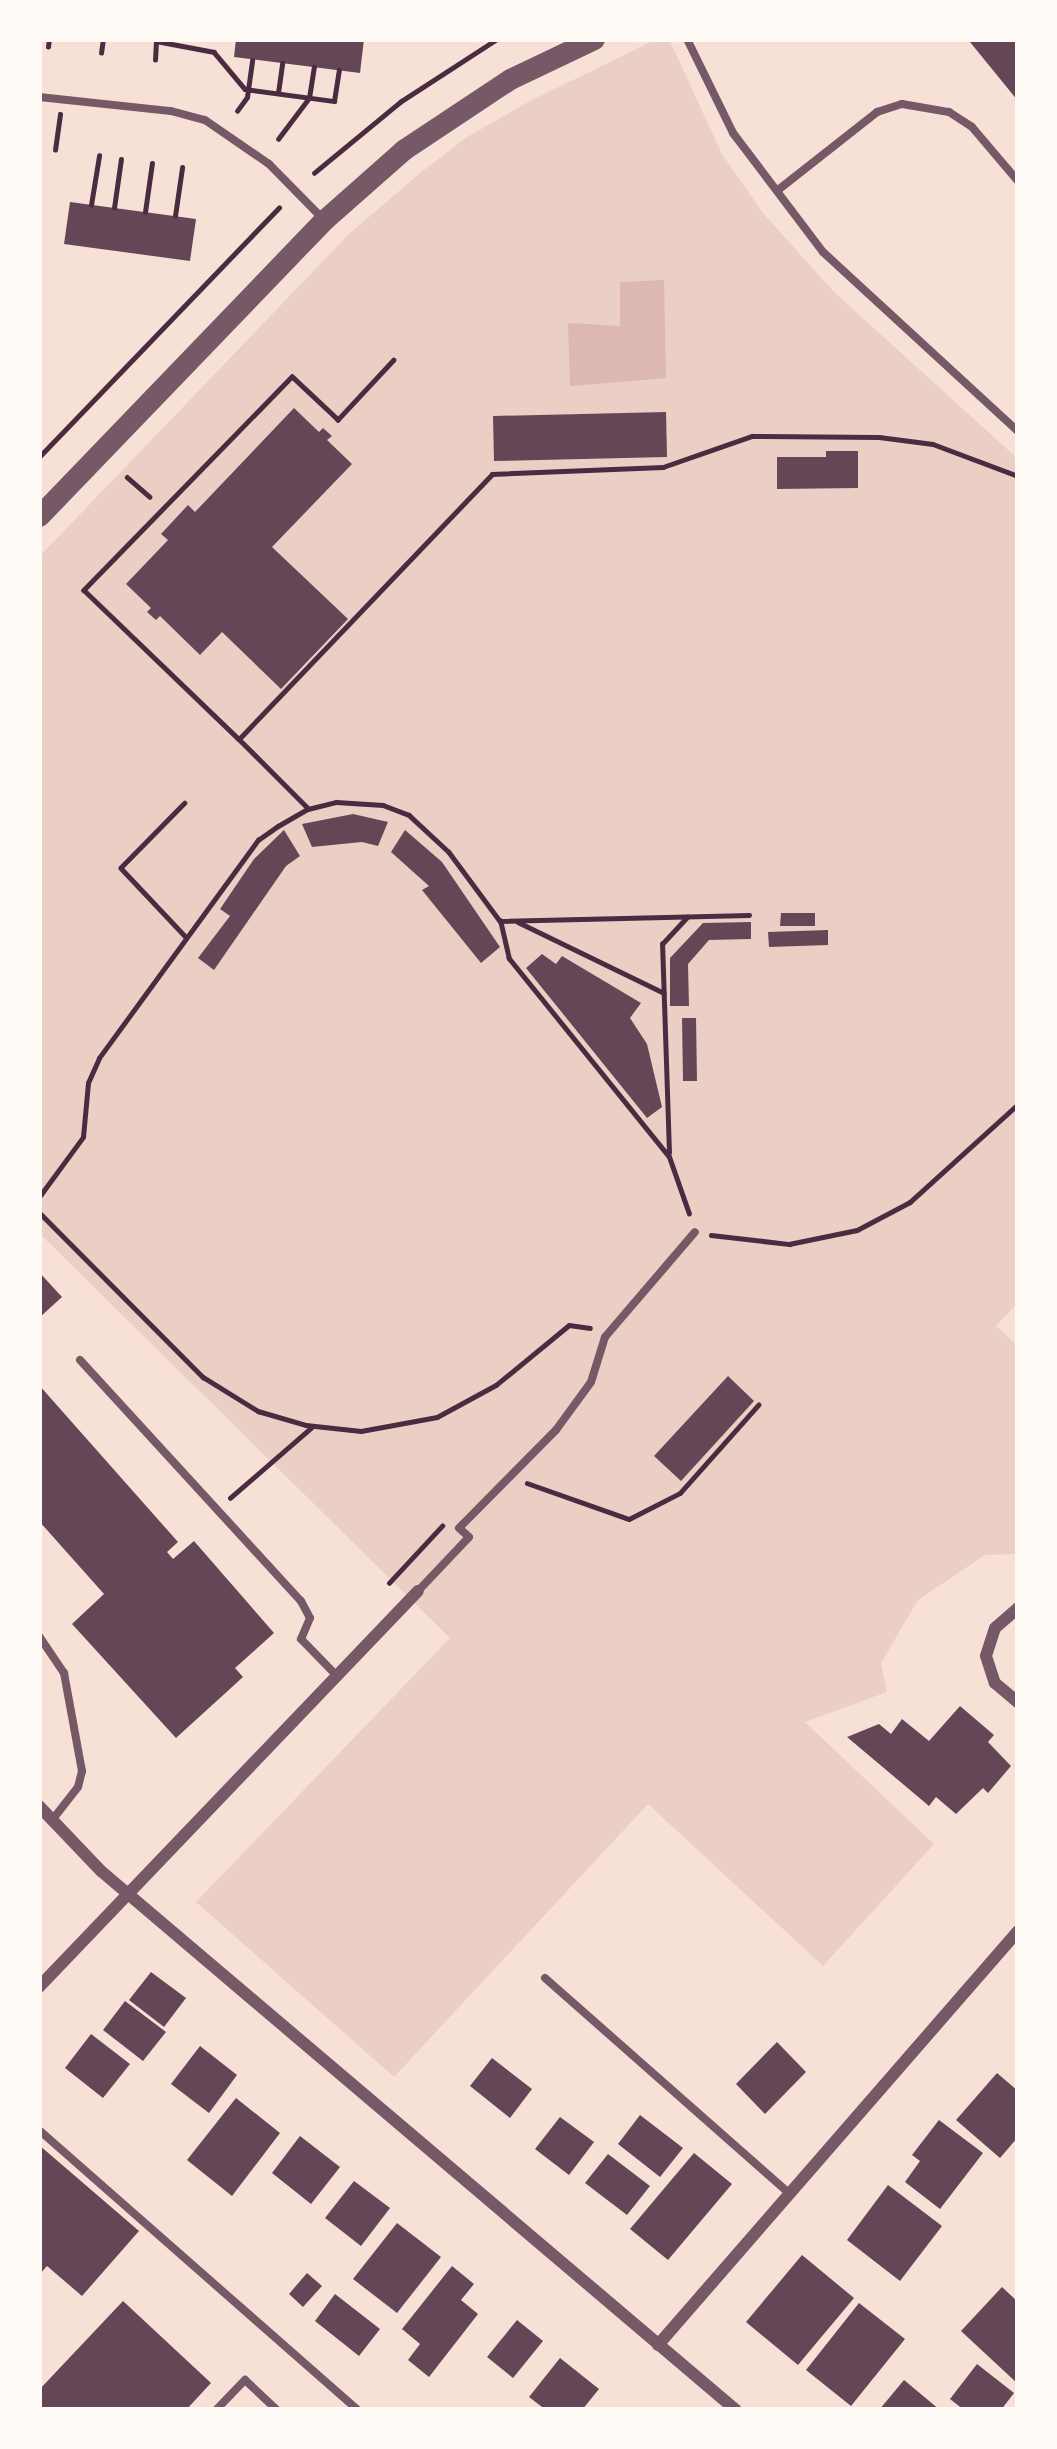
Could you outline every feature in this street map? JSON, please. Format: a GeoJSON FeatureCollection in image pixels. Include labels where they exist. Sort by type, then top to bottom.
{"type":"FeatureCollection","features":[{"type":"Feature","properties":{"kind":"street"},"geometry":{"type":"LineString","coordinates":[[39,516],[324,220],[454,113],[594,39]]}},
{"type":"Feature","properties":{"kind":"street"},"geometry":{"type":"LineString","coordinates":[[39,1987],[418,1591]]}},
{"type":"Feature","properties":{"kind":"street"},"geometry":{"type":"LineString","coordinates":[[1018,1608],[994,1628],[986,1656],[995,1683],[1018,1702]]}},
{"type":"Feature","properties":{"kind":"street"},"geometry":{"type":"LineString","coordinates":[[39,1806],[101,1871],[736,2410]]}},
{"type":"Feature","properties":{"kind":"street"},"geometry":{"type":"LineString","coordinates":[[658,2345],[1018,1931]]}},
{"type":"Feature","properties":{"kind":"lane"},"geometry":{"type":"LineString","coordinates":[[687,39],[733,133],[823,252],[1018,431]]}},
{"type":"Feature","properties":{"kind":"lane"},"geometry":{"type":"LineString","coordinates":[[39,97],[171,111],[206,120],[269,164],[324,220]]}},
{"type":"Feature","properties":{"kind":"lane"},"geometry":{"type":"LineString","coordinates":[[778,190],[877,112],[902,104],[949,112],[971,128],[1018,182]]}},
{"type":"Feature","properties":{"kind":"lane"},"geometry":{"type":"LineString","coordinates":[[418,1591],[469,1538],[460,1528],[556,1430],[590,1382],[605,1337],[695,1232]]}},
{"type":"Feature","properties":{"kind":"lane"},"geometry":{"type":"LineString","coordinates":[[80,1360],[301,1601],[310,1618],[301,1639],[337,1676]]}},
{"type":"Feature","properties":{"kind":"lane"},"geometry":{"type":"LineString","coordinates":[[39,1636],[64,1672],[82,1771],[79,1787],[52,1820]]}},
{"type":"Feature","properties":{"kind":"lane"},"geometry":{"type":"LineString","coordinates":[[544,1978],[790,2194]]}},
{"type":"Feature","properties":{"kind":"lane"},"geometry":{"type":"LineString","coordinates":[[39,2130],[358,2410]]}},
{"type":"Feature","properties":{"kind":"lane"},"geometry":{"type":"LineString","coordinates":[[216,2410],[245,2380],[277,2410]]}},
{"type":"Feature","properties":{"kind":"path"},"geometry":{"type":"LineString","coordinates":[[101,53],[103,39]]}},
{"type":"Feature","properties":{"kind":"path"},"geometry":{"type":"LineString","coordinates":[[314,173],[400,102],[497,39]]}},
{"type":"Feature","properties":{"kind":"path"},"geometry":{"type":"LineString","coordinates":[[154,60],[156,40],[214,52],[248,89],[334,101],[339,70]]}},
{"type":"Feature","properties":{"kind":"path"},"geometry":{"type":"LineString","coordinates":[[237,111],[248,89],[252,59]]}},
{"type":"Feature","properties":{"kind":"path"},"geometry":{"type":"LineString","coordinates":[[278,94],[282,63]]}},
{"type":"Feature","properties":{"kind":"path"},"geometry":{"type":"LineString","coordinates":[[278,139],[309,98],[314,67]]}},
{"type":"Feature","properties":{"kind":"path"},"geometry":{"type":"LineString","coordinates":[[55,150],[62,100]]}},
{"type":"Feature","properties":{"kind":"path"},"geometry":{"type":"LineString","coordinates":[[92,205],[99,156]]}},
{"type":"Feature","properties":{"kind":"path"},"geometry":{"type":"LineString","coordinates":[[114,208],[121,159]]}},
{"type":"Feature","properties":{"kind":"path"},"geometry":{"type":"LineString","coordinates":[[145,212],[152,163]]}},
{"type":"Feature","properties":{"kind":"path"},"geometry":{"type":"LineString","coordinates":[[175,216],[182,168]]}},
{"type":"Feature","properties":{"kind":"path"},"geometry":{"type":"LineString","coordinates":[[39,458],[279,208]]}},
{"type":"Feature","properties":{"kind":"path"},"geometry":{"type":"LineString","coordinates":[[308,808],[84,590],[292,376],[338,420],[394,360]]}},
{"type":"Feature","properties":{"kind":"path"},"geometry":{"type":"LineString","coordinates":[[239,739],[492,474],[662,467],[752,436],[879,436],[933,444],[1018,476]]}},
{"type":"Feature","properties":{"kind":"path"},"geometry":{"type":"LineString","coordinates":[[128,477],[150,497]]}},
{"type":"Feature","properties":{"kind":"path"},"geometry":{"type":"LineString","coordinates":[[39,1197],[88,1126],[91,1071],[259,840],[308,808],[357,801],[409,815],[449,852],[500,921],[509,959],[669,1157]]}},
{"type":"Feature","properties":{"kind":"path"},"geometry":{"type":"LineString","coordinates":[[185,803],[121,868],[187,938]]}},
{"type":"Feature","properties":{"kind":"path"},"geometry":{"type":"LineString","coordinates":[[500,921],[749,915]]}},
{"type":"Feature","properties":{"kind":"path"},"geometry":{"type":"LineString","coordinates":[[687,917],[662,944],[669,1157],[695,1232],[788,1244],[856,1230],[910,1202],[1018,1104]]}},
{"type":"Feature","properties":{"kind":"path"},"geometry":{"type":"LineString","coordinates":[[515,921],[664,993]]}},
{"type":"Feature","properties":{"kind":"path"},"geometry":{"type":"LineString","coordinates":[[39,1211],[214,1386],[258,1411],[313,1426],[361,1431],[437,1417],[496,1385],[569,1325],[585,1325],[605,1337]]}},
{"type":"Feature","properties":{"kind":"path"},"geometry":{"type":"LineString","coordinates":[[511,1476],[629,1519],[680,1493],[758,1405]]}},
{"type":"Feature","properties":{"kind":"path"},"geometry":{"type":"LineString","coordinates":[[217,1510],[313,1426]]}},
{"type":"Feature","properties":{"kind":"path"},"geometry":{"type":"LineString","coordinates":[[389,1583],[449,1518],[460,1528]]}},
{"type":"Feature","properties":{"kind":"shaded area"},"geometry":{"type":"Polygon","coordinates":[[[657,39],[669,39],[722,154],[763,213],[834,292],[1018,459],[1018,1303],[996,1326],[1018,1346],[1018,1554],[985,1555],[918,1600],[881,1663],[887,1692],[805,1722],[934,1844],[823,1966],[648,1804],[394,2077],[196,1902],[450,1638],[39,1233],[39,557],[349,234],[420,173],[467,137],[530,101],[657,39]]]}},
{"type":"Feature","properties":{"kind":"shaded area"},"geometry":{"type":"Polygon","coordinates":[[[664,280],[666,378],[570,386],[568,323],[620,326],[620,282],[664,280]]]}},
{"type":"Feature","properties":{"kind":"building"},"geometry":{"type":"Polygon","coordinates":[[[236,39],[364,39],[360,73],[234,57],[236,39]]]}},
{"type":"Feature","properties":{"kind":"building"},"geometry":{"type":"Polygon","coordinates":[[[1018,39],[1018,101],[970,42],[1018,39]]]}},
{"type":"Feature","properties":{"kind":"building"},"geometry":{"type":"Polygon","coordinates":[[[70,202],[196,219],[190,261],[64,244],[70,202]]]}},
{"type":"Feature","properties":{"kind":"building"},"geometry":{"type":"Polygon","coordinates":[[[294,408],[319,432],[323,428],[332,436],[327,440],[352,464],[272,547],[348,619],[281,689],[222,632],[200,655],[160,616],[156,620],[147,612],[151,608],[126,584],[168,540],[161,534],[188,505],[195,512],[294,408]]]}},
{"type":"Feature","properties":{"kind":"building"},"geometry":{"type":"Polygon","coordinates":[[[666,412],[667,457],[494,461],[493,416],[666,412]]]}},
{"type":"Feature","properties":{"kind":"building"},"geometry":{"type":"Polygon","coordinates":[[[826,451],[858,451],[858,488],[777,489],[777,457],[826,457],[826,451]]]}},
{"type":"Feature","properties":{"kind":"building"},"geometry":{"type":"Polygon","coordinates":[[[353,814],[388,822],[378,846],[362,842],[312,847],[302,824],[353,814]]]}},
{"type":"Feature","properties":{"kind":"building"},"geometry":{"type":"Polygon","coordinates":[[[284,830],[300,856],[286,866],[214,970],[198,958],[230,916],[220,909],[254,859],[284,830]]]}},
{"type":"Feature","properties":{"kind":"building"},"geometry":{"type":"Polygon","coordinates":[[[405,830],[442,862],[500,947],[481,963],[422,890],[429,886],[391,852],[405,830]]]}},
{"type":"Feature","properties":{"kind":"building"},"geometry":{"type":"Polygon","coordinates":[[[781,913],[815,913],[815,926],[780,926],[781,913]]]}},
{"type":"Feature","properties":{"kind":"building"},"geometry":{"type":"Polygon","coordinates":[[[751,922],[751,939],[709,940],[688,964],[689,1006],[670,1006],[670,958],[703,923],[751,922]]]}},
{"type":"Feature","properties":{"kind":"building"},"geometry":{"type":"Polygon","coordinates":[[[828,930],[828,945],[769,947],[768,932],[828,930]]]}},
{"type":"Feature","properties":{"kind":"building"},"geometry":{"type":"Polygon","coordinates":[[[542,954],[556,964],[562,956],[641,1003],[630,1018],[647,1044],[662,1107],[647,1118],[526,968],[542,954]]]}},
{"type":"Feature","properties":{"kind":"building"},"geometry":{"type":"Polygon","coordinates":[[[682,1018],[696,1018],[697,1081],[683,1081],[682,1018]]]}},
{"type":"Feature","properties":{"kind":"building"},"geometry":{"type":"Polygon","coordinates":[[[39,1272],[62,1297],[39,1318],[39,1272]]]}},
{"type":"Feature","properties":{"kind":"building"},"geometry":{"type":"Polygon","coordinates":[[[728,1376],[754,1401],[681,1481],[654,1456],[728,1376]]]}},
{"type":"Feature","properties":{"kind":"building"},"geometry":{"type":"Polygon","coordinates":[[[39,1385],[178,1542],[167,1552],[173,1559],[194,1541],[274,1633],[235,1668],[243,1677],[176,1738],[72,1624],[104,1594],[39,1521],[39,1385]]]}},
{"type":"Feature","properties":{"kind":"building"},"geometry":{"type":"Polygon","coordinates":[[[960,1706],[994,1735],[988,1742],[1011,1766],[988,1793],[983,1788],[956,1814],[936,1797],[929,1806],[847,1737],[879,1724],[891,1734],[902,1719],[929,1741],[960,1706]]]}},
{"type":"Feature","properties":{"kind":"building"},"geometry":{"type":"Polygon","coordinates":[[[151,1972],[186,1998],[164,2027],[129,2000],[151,1972]]]}},
{"type":"Feature","properties":{"kind":"building"},"geometry":{"type":"Polygon","coordinates":[[[125,2001],[166,2032],[143,2061],[103,2030],[125,2001]]]}},
{"type":"Feature","properties":{"kind":"building"},"geometry":{"type":"Polygon","coordinates":[[[91,2034],[130,2064],[103,2098],[65,2068],[91,2034]]]}},
{"type":"Feature","properties":{"kind":"building"},"geometry":{"type":"Polygon","coordinates":[[[777,2042],[806,2072],[765,2114],[736,2084],[777,2042]]]}},
{"type":"Feature","properties":{"kind":"building"},"geometry":{"type":"Polygon","coordinates":[[[200,2046],[237,2075],[209,2113],[171,2084],[200,2046]]]}},
{"type":"Feature","properties":{"kind":"building"},"geometry":{"type":"Polygon","coordinates":[[[492,2058],[532,2089],[510,2118],[470,2086],[492,2058]]]}},
{"type":"Feature","properties":{"kind":"building"},"geometry":{"type":"Polygon","coordinates":[[[997,2073],[1018,2091],[1018,2137],[1000,2158],[956,2120],[997,2073]]]}},
{"type":"Feature","properties":{"kind":"building"},"geometry":{"type":"Polygon","coordinates":[[[236,2098],[280,2133],[232,2196],[187,2160],[236,2098]]]}},
{"type":"Feature","properties":{"kind":"building"},"geometry":{"type":"Polygon","coordinates":[[[640,2115],[683,2148],[660,2177],[618,2144],[640,2115]]]}},
{"type":"Feature","properties":{"kind":"building"},"geometry":{"type":"Polygon","coordinates":[[[560,2117],[594,2142],[569,2175],[535,2149],[560,2117]]]}},
{"type":"Feature","properties":{"kind":"building"},"geometry":{"type":"Polygon","coordinates":[[[939,2120],[983,2153],[940,2209],[905,2182],[920,2161],[912,2155],[939,2120]]]}},
{"type":"Feature","properties":{"kind":"building"},"geometry":{"type":"Polygon","coordinates":[[[300,2136],[340,2167],[311,2204],[272,2173],[300,2136]]]}},
{"type":"Feature","properties":{"kind":"building"},"geometry":{"type":"Polygon","coordinates":[[[39,2145],[139,2231],[82,2296],[47,2266],[39,2275],[39,2145]]]}},
{"type":"Feature","properties":{"kind":"building"},"geometry":{"type":"Polygon","coordinates":[[[694,2153],[732,2184],[668,2260],[630,2229],[694,2153]]]}},
{"type":"Feature","properties":{"kind":"building"},"geometry":{"type":"Polygon","coordinates":[[[608,2154],[650,2186],[627,2215],[585,2183],[608,2154]]]}},
{"type":"Feature","properties":{"kind":"building"},"geometry":{"type":"Polygon","coordinates":[[[354,2181],[390,2208],[361,2246],[325,2218],[354,2181]]]}},
{"type":"Feature","properties":{"kind":"building"},"geometry":{"type":"Polygon","coordinates":[[[888,2185],[942,2226],[900,2281],[847,2240],[888,2185]]]}},
{"type":"Feature","properties":{"kind":"building"},"geometry":{"type":"Polygon","coordinates":[[[397,2223],[441,2257],[397,2313],[353,2279],[397,2223]]]}},
{"type":"Feature","properties":{"kind":"building"},"geometry":{"type":"Polygon","coordinates":[[[802,2255],[854,2298],[798,2365],[746,2322],[802,2255]]]}},
{"type":"Feature","properties":{"kind":"building"},"geometry":{"type":"Polygon","coordinates":[[[452,2266],[474,2284],[461,2300],[478,2314],[429,2377],[408,2360],[420,2344],[402,2329],[452,2266]]]}},
{"type":"Feature","properties":{"kind":"building"},"geometry":{"type":"Polygon","coordinates":[[[307,2273],[322,2286],[303,2307],[289,2294],[307,2273]]]}},
{"type":"Feature","properties":{"kind":"building"},"geometry":{"type":"Polygon","coordinates":[[[1002,2287],[1018,2302],[1018,2384],[961,2331],[1002,2287]]]}},
{"type":"Feature","properties":{"kind":"building"},"geometry":{"type":"Polygon","coordinates":[[[335,2294],[380,2329],[359,2356],[315,2321],[335,2294]]]}},
{"type":"Feature","properties":{"kind":"building"},"geometry":{"type":"Polygon","coordinates":[[[123,2301],[211,2383],[186,2410],[39,2410],[39,2390],[123,2301]]]}},
{"type":"Feature","properties":{"kind":"building"},"geometry":{"type":"Polygon","coordinates":[[[859,2303],[905,2339],[851,2406],[806,2370],[859,2303]]]}},
{"type":"Feature","properties":{"kind":"building"},"geometry":{"type":"Polygon","coordinates":[[[517,2320],[543,2341],[513,2378],[487,2357],[517,2320]]]}},
{"type":"Feature","properties":{"kind":"building"},"geometry":{"type":"Polygon","coordinates":[[[560,2358],[599,2389],[582,2410],[546,2410],[529,2397],[560,2358]]]}},
{"type":"Feature","properties":{"kind":"building"},"geometry":{"type":"Polygon","coordinates":[[[977,2364],[1014,2393],[1001,2410],[964,2410],[950,2399],[977,2364]]]}},
{"type":"Feature","properties":{"kind":"building"},"geometry":{"type":"Polygon","coordinates":[[[904,2380],[940,2410],[879,2410],[904,2380]]]}}]}
